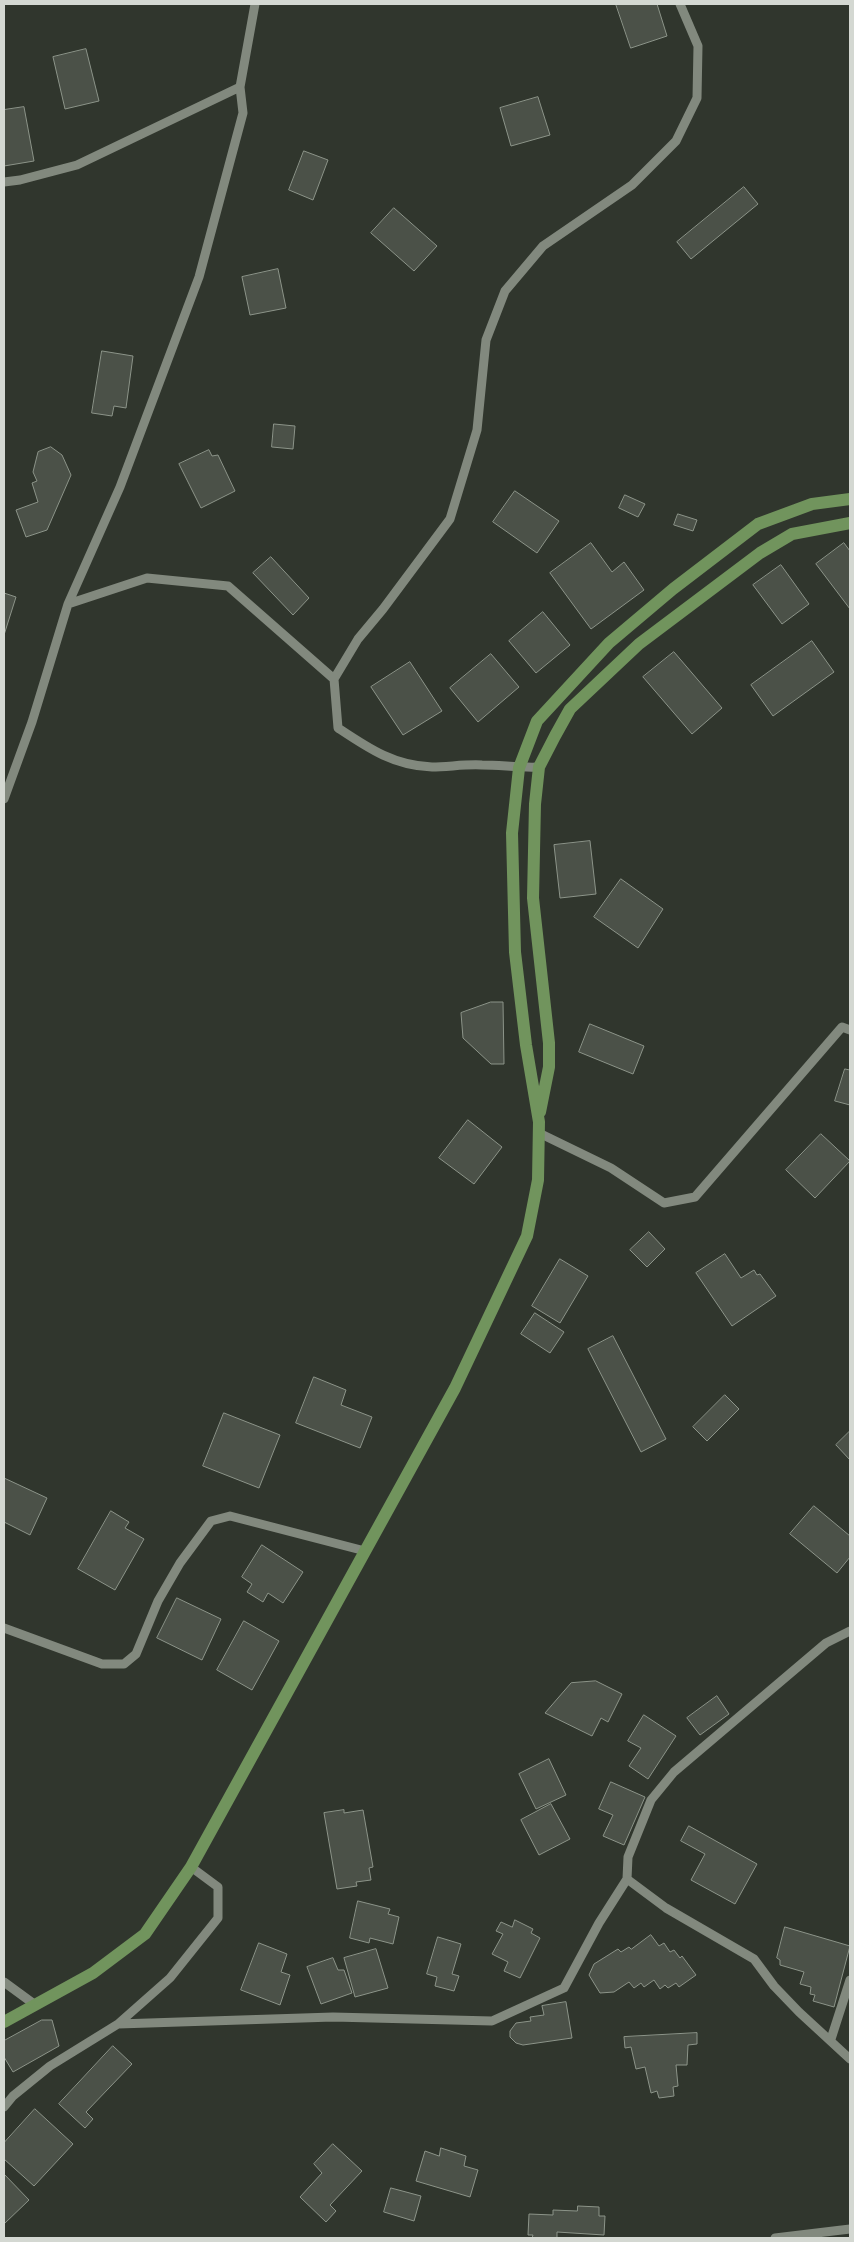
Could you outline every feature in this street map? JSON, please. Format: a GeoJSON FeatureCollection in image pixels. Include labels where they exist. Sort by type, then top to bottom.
{"type":"FeatureCollection","features":[{"type":"Feature","properties":{"kind":"main road"},"geometry":{"type":"LineString","coordinates":[[539,1128],[526,1046],[515,952],[512,833],[519,768],[537,721],[609,643],[673,589],[758,524],[812,504],[850,499]]}},
{"type":"Feature","properties":{"kind":"main road"},"geometry":{"type":"LineString","coordinates":[[4,2022],[93,1973],[145,1934],[190,1867],[455,1388],[527,1236],[538,1180],[539,1128],[549,1067],[549,1043],[533,898],[534,804],[539,767],[570,709],[639,644],[760,553],[792,534],[850,523]]}},
{"type":"Feature","properties":{"kind":"street"},"geometry":{"type":"LineString","coordinates":[[4,799],[32,722],[68,604],[120,487],[199,277],[243,113],[240,87],[255,4]]}},
{"type":"Feature","properties":{"kind":"street"},"geometry":{"type":"LineString","coordinates":[[539,767],[519,768],[480,764],[430,767],[402,762],[374,753],[338,728],[334,680],[358,639],[384,608],[450,520],[477,430],[486,340],[505,291],[543,246],[632,185],[676,141],[697,98],[698,46],[680,4]]}},
{"type":"Feature","properties":{"kind":"street"},"geometry":{"type":"LineString","coordinates":[[4,182],[20,180],[77,165],[240,87]]}},
{"type":"Feature","properties":{"kind":"street"},"geometry":{"type":"LineString","coordinates":[[68,604],[147,578],[228,586],[334,680]]}},
{"type":"Feature","properties":{"kind":"street"},"geometry":{"type":"LineString","coordinates":[[539,1128],[611,1168],[664,1203],[695,1197],[842,1027],[850,1030]]}},
{"type":"Feature","properties":{"kind":"street"},"geometry":{"type":"LineString","coordinates":[[4,1628],[102,1664],[124,1664],[136,1654],[158,1600],[180,1563],[211,1521],[230,1516],[365,1551]]}},
{"type":"Feature","properties":{"kind":"street"},"geometry":{"type":"LineString","coordinates":[[118,2024],[333,2017],[492,2021],[564,1988],[599,1923],[627,1878],[628,1858],[651,1800],[674,1772],[826,1643],[850,1631]]}},
{"type":"Feature","properties":{"kind":"street"},"geometry":{"type":"LineString","coordinates":[[4,2107],[13,2096],[50,2066],[118,2024],[170,1978],[218,1918],[218,1887],[190,1867]]}},
{"type":"Feature","properties":{"kind":"street"},"geometry":{"type":"LineString","coordinates":[[627,1878],[666,1908],[754,1959],[786,1999],[831,2039],[850,2059]]}},
{"type":"Feature","properties":{"kind":"street"},"geometry":{"type":"LineString","coordinates":[[831,2039],[850,1980]]}},
{"type":"Feature","properties":{"kind":"street"},"geometry":{"type":"LineString","coordinates":[[4,1982],[34,2004]]}},
{"type":"Feature","properties":{"kind":"street"},"geometry":{"type":"LineString","coordinates":[[775,2238],[850,2229]]}},
{"type":"Feature","properties":{"kind":"building"},"geometry":{"type":"Polygon","coordinates":[[[616,4],[657,4],[667,36],[631,48],[616,4]]]}},
{"type":"Feature","properties":{"kind":"building"},"geometry":{"type":"Polygon","coordinates":[[[86,49],[99,101],[65,109],[53,57],[86,49]]]}},
{"type":"Feature","properties":{"kind":"building"},"geometry":{"type":"Polygon","coordinates":[[[538,97],[550,135],[511,146],[500,108],[538,97]]]}},
{"type":"Feature","properties":{"kind":"building"},"geometry":{"type":"Polygon","coordinates":[[[24,107],[34,161],[4,166],[4,110],[24,107]]]}},
{"type":"Feature","properties":{"kind":"building"},"geometry":{"type":"Polygon","coordinates":[[[304,151],[328,160],[313,200],[289,190],[304,151]]]}},
{"type":"Feature","properties":{"kind":"building"},"geometry":{"type":"Polygon","coordinates":[[[744,187],[758,204],[691,259],[677,242],[744,187]]]}},
{"type":"Feature","properties":{"kind":"building"},"geometry":{"type":"Polygon","coordinates":[[[394,208],[437,246],[414,271],[371,233],[394,208]]]}},
{"type":"Feature","properties":{"kind":"building"},"geometry":{"type":"Polygon","coordinates":[[[278,269],[286,308],[250,315],[242,277],[278,269]]]}},
{"type":"Feature","properties":{"kind":"building"},"geometry":{"type":"Polygon","coordinates":[[[102,351],[133,356],[126,408],[114,406],[112,416],[92,413],[102,351]]]}},
{"type":"Feature","properties":{"kind":"building"},"geometry":{"type":"Polygon","coordinates":[[[274,424],[295,426],[293,449],[272,447],[274,424]]]}},
{"type":"Feature","properties":{"kind":"building"},"geometry":{"type":"Polygon","coordinates":[[[51,447],[62,455],[71,475],[47,530],[26,537],[16,510],[38,502],[32,483],[37,481],[33,472],[38,452],[51,447]]]}},
{"type":"Feature","properties":{"kind":"building"},"geometry":{"type":"Polygon","coordinates":[[[209,450],[212,456],[218,455],[235,491],[201,508],[179,464],[209,450]]]}},
{"type":"Feature","properties":{"kind":"building"},"geometry":{"type":"Polygon","coordinates":[[[515,491],[559,521],[537,553],[493,522],[515,491]]]}},
{"type":"Feature","properties":{"kind":"building"},"geometry":{"type":"Polygon","coordinates":[[[625,495],[645,504],[638,517],[619,508],[625,495]]]}},
{"type":"Feature","properties":{"kind":"building"},"geometry":{"type":"Polygon","coordinates":[[[678,514],[697,520],[693,531],[674,525],[678,514]]]}},
{"type":"Feature","properties":{"kind":"building"},"geometry":{"type":"Polygon","coordinates":[[[591,543],[612,572],[624,562],[644,590],[591,629],[550,573],[591,543]]]}},
{"type":"Feature","properties":{"kind":"building"},"geometry":{"type":"Polygon","coordinates":[[[844,543],[850,551],[850,609],[816,564],[844,543]]]}},
{"type":"Feature","properties":{"kind":"building"},"geometry":{"type":"Polygon","coordinates":[[[271,557],[309,598],[293,615],[253,573],[271,557]]]}},
{"type":"Feature","properties":{"kind":"building"},"geometry":{"type":"Polygon","coordinates":[[[781,565],[809,604],[782,624],[753,585],[781,565]]]}},
{"type":"Feature","properties":{"kind":"building"},"geometry":{"type":"Polygon","coordinates":[[[4,593],[16,597],[4,635],[4,593]]]}},
{"type":"Feature","properties":{"kind":"building"},"geometry":{"type":"Polygon","coordinates":[[[543,612],[570,645],[536,673],[509,641],[543,612]]]}},
{"type":"Feature","properties":{"kind":"building"},"geometry":{"type":"Polygon","coordinates":[[[812,641],[834,672],[773,716],[751,685],[812,641]]]}},
{"type":"Feature","properties":{"kind":"building"},"geometry":{"type":"Polygon","coordinates":[[[674,652],[722,708],[692,734],[643,677],[674,652]]]}},
{"type":"Feature","properties":{"kind":"building"},"geometry":{"type":"Polygon","coordinates":[[[491,654],[519,687],[478,722],[450,688],[491,654]]]}},
{"type":"Feature","properties":{"kind":"building"},"geometry":{"type":"Polygon","coordinates":[[[410,662],[442,711],[403,735],[371,687],[410,662]]]}},
{"type":"Feature","properties":{"kind":"building"},"geometry":{"type":"Polygon","coordinates":[[[590,841],[596,894],[560,898],[554,845],[590,841]]]}},
{"type":"Feature","properties":{"kind":"building"},"geometry":{"type":"Polygon","coordinates":[[[621,879],[663,909],[638,948],[594,917],[621,879]]]}},
{"type":"Feature","properties":{"kind":"building"},"geometry":{"type":"Polygon","coordinates":[[[491,1002],[503,1002],[504,1064],[491,1064],[463,1038],[461,1013],[491,1002]]]}},
{"type":"Feature","properties":{"kind":"building"},"geometry":{"type":"Polygon","coordinates":[[[590,1024],[644,1046],[633,1074],[579,1052],[590,1024]]]}},
{"type":"Feature","properties":{"kind":"building"},"geometry":{"type":"Polygon","coordinates":[[[845,1069],[850,1070],[850,1105],[835,1101],[845,1069]]]}},
{"type":"Feature","properties":{"kind":"building"},"geometry":{"type":"Polygon","coordinates":[[[468,1120],[502,1147],[474,1184],[439,1158],[468,1120]]]}},
{"type":"Feature","properties":{"kind":"building"},"geometry":{"type":"Polygon","coordinates":[[[821,1134],[850,1161],[815,1198],[786,1170],[821,1134]]]}},
{"type":"Feature","properties":{"kind":"building"},"geometry":{"type":"Polygon","coordinates":[[[649,1232],[665,1249],[647,1267],[630,1250],[649,1232]]]}},
{"type":"Feature","properties":{"kind":"building"},"geometry":{"type":"Polygon","coordinates":[[[725,1254],[741,1278],[754,1270],[757,1275],[760,1274],[776,1296],[732,1326],[696,1273],[725,1254]]]}},
{"type":"Feature","properties":{"kind":"building"},"geometry":{"type":"Polygon","coordinates":[[[560,1259],[588,1276],[560,1323],[532,1306],[560,1259]]]}},
{"type":"Feature","properties":{"kind":"building"},"geometry":{"type":"Polygon","coordinates":[[[535,1313],[564,1332],[550,1353],[521,1334],[535,1313]]]}},
{"type":"Feature","properties":{"kind":"building"},"geometry":{"type":"Polygon","coordinates":[[[613,1336],[666,1439],[641,1452],[588,1349],[613,1336]]]}},
{"type":"Feature","properties":{"kind":"building"},"geometry":{"type":"Polygon","coordinates":[[[314,1377],[346,1390],[341,1405],[372,1417],[360,1448],[296,1423],[314,1377]]]}},
{"type":"Feature","properties":{"kind":"building"},"geometry":{"type":"Polygon","coordinates":[[[725,1395],[739,1409],[707,1441],[693,1427],[725,1395]]]}},
{"type":"Feature","properties":{"kind":"building"},"geometry":{"type":"Polygon","coordinates":[[[224,1413],[280,1435],[259,1488],[203,1466],[224,1413]]]}},
{"type":"Feature","properties":{"kind":"building"},"geometry":{"type":"Polygon","coordinates":[[[850,1431],[850,1460],[836,1445],[850,1431]]]}},
{"type":"Feature","properties":{"kind":"building"},"geometry":{"type":"Polygon","coordinates":[[[4,1478],[47,1498],[30,1535],[4,1522],[4,1478]]]}},
{"type":"Feature","properties":{"kind":"building"},"geometry":{"type":"Polygon","coordinates":[[[814,1506],[850,1536],[850,1557],[837,1573],[790,1534],[814,1506]]]}},
{"type":"Feature","properties":{"kind":"building"},"geometry":{"type":"Polygon","coordinates":[[[111,1511],[129,1522],[125,1528],[144,1539],[115,1590],[78,1569],[111,1511]]]}},
{"type":"Feature","properties":{"kind":"building"},"geometry":{"type":"Polygon","coordinates":[[[262,1545],[303,1572],[283,1603],[268,1593],[263,1602],[247,1592],[252,1584],[242,1577],[262,1545]]]}},
{"type":"Feature","properties":{"kind":"building"},"geometry":{"type":"Polygon","coordinates":[[[177,1598],[221,1619],[202,1660],[157,1638],[177,1598]]]}},
{"type":"Feature","properties":{"kind":"building"},"geometry":{"type":"Polygon","coordinates":[[[244,1621],[279,1641],[252,1690],[217,1670],[244,1621]]]}},
{"type":"Feature","properties":{"kind":"building"},"geometry":{"type":"Polygon","coordinates":[[[596,1681],[622,1694],[608,1722],[601,1718],[592,1736],[545,1713],[571,1683],[596,1681]]]}},
{"type":"Feature","properties":{"kind":"building"},"geometry":{"type":"Polygon","coordinates":[[[717,1696],[729,1714],[700,1735],[687,1718],[717,1696]]]}},
{"type":"Feature","properties":{"kind":"building"},"geometry":{"type":"Polygon","coordinates":[[[644,1715],[676,1736],[648,1779],[629,1766],[641,1748],[628,1741],[644,1715]]]}},
{"type":"Feature","properties":{"kind":"building"},"geometry":{"type":"Polygon","coordinates":[[[549,1759],[566,1795],[536,1809],[519,1774],[549,1759]]]}},
{"type":"Feature","properties":{"kind":"building"},"geometry":{"type":"Polygon","coordinates":[[[611,1782],[645,1797],[624,1845],[603,1836],[613,1815],[599,1809],[611,1782]]]}},
{"type":"Feature","properties":{"kind":"building"},"geometry":{"type":"Polygon","coordinates":[[[551,1804],[570,1839],[539,1855],[521,1820],[551,1804]]]}},
{"type":"Feature","properties":{"kind":"building"},"geometry":{"type":"Polygon","coordinates":[[[344,1810],[344,1813],[363,1810],[373,1867],[369,1868],[371,1880],[356,1882],[357,1886],[337,1889],[324,1813],[344,1810]]]}},
{"type":"Feature","properties":{"kind":"building"},"geometry":{"type":"Polygon","coordinates":[[[689,1826],[757,1864],[735,1904],[691,1880],[705,1854],[681,1841],[689,1826]]]}},
{"type":"Feature","properties":{"kind":"building"},"geometry":{"type":"Polygon","coordinates":[[[358,1901],[390,1909],[388,1914],[399,1917],[393,1944],[370,1938],[369,1943],[350,1938],[358,1901]]]}},
{"type":"Feature","properties":{"kind":"building"},"geometry":{"type":"Polygon","coordinates":[[[515,1920],[533,1929],[531,1933],[540,1938],[520,1978],[504,1971],[508,1962],[492,1954],[503,1934],[496,1931],[501,1922],[512,1927],[515,1920]]]}},
{"type":"Feature","properties":{"kind":"building"},"geometry":{"type":"Polygon","coordinates":[[[785,1927],[850,1946],[834,2007],[813,2001],[815,1995],[810,1994],[811,1987],[800,1984],[804,1972],[780,1965],[780,1960],[777,1958],[785,1927]]]}},
{"type":"Feature","properties":{"kind":"building"},"geometry":{"type":"Polygon","coordinates":[[[651,1935],[659,1946],[664,1943],[670,1952],[674,1950],[680,1958],[682,1956],[696,1975],[679,1987],[676,1983],[668,1988],[665,1985],[660,1989],[654,1980],[644,1987],[641,1983],[634,1988],[629,1982],[614,1992],[600,1993],[589,1975],[594,1964],[618,1949],[621,1952],[629,1947],[631,1949],[651,1935]]]}},
{"type":"Feature","properties":{"kind":"building"},"geometry":{"type":"Polygon","coordinates":[[[438,1937],[461,1944],[452,1974],[459,1976],[454,1991],[435,1986],[437,1977],[427,1974],[438,1937]]]}},
{"type":"Feature","properties":{"kind":"building"},"geometry":{"type":"Polygon","coordinates":[[[259,1943],[287,1954],[281,1972],[290,1975],[280,2005],[241,1990],[259,1943]]]}},
{"type":"Feature","properties":{"kind":"building"},"geometry":{"type":"Polygon","coordinates":[[[376,1949],[388,1988],[355,1997],[344,1958],[376,1949]]]}},
{"type":"Feature","properties":{"kind":"building"},"geometry":{"type":"Polygon","coordinates":[[[333,1958],[338,1970],[344,1970],[352,1993],[321,2004],[307,1967],[333,1958]]]}},
{"type":"Feature","properties":{"kind":"building"},"geometry":{"type":"Polygon","coordinates":[[[566,2002],[572,2038],[523,2045],[516,2043],[510,2037],[510,2031],[516,2023],[531,2021],[530,2017],[544,2015],[542,2006],[566,2002]]]}},
{"type":"Feature","properties":{"kind":"building"},"geometry":{"type":"Polygon","coordinates":[[[42,2020],[52,2020],[59,2046],[13,2072],[4,2057],[4,2041],[42,2020]]]}},
{"type":"Feature","properties":{"kind":"building"},"geometry":{"type":"Polygon","coordinates":[[[697,2033],[697,2044],[688,2045],[687,2065],[676,2065],[678,2086],[673,2087],[674,2096],[659,2098],[657,2091],[651,2093],[645,2067],[636,2069],[631,2047],[625,2048],[624,2037],[697,2033]]]}},
{"type":"Feature","properties":{"kind":"building"},"geometry":{"type":"Polygon","coordinates":[[[113,2046],[132,2064],[86,2112],[93,2119],[85,2128],[59,2104],[113,2046]]]}},
{"type":"Feature","properties":{"kind":"building"},"geometry":{"type":"Polygon","coordinates":[[[35,2109],[73,2144],[34,2186],[4,2159],[4,2143],[35,2109]]]}},
{"type":"Feature","properties":{"kind":"building"},"geometry":{"type":"Polygon","coordinates":[[[333,2144],[362,2171],[330,2205],[336,2211],[326,2222],[300,2197],[322,2173],[314,2164],[333,2144]]]}},
{"type":"Feature","properties":{"kind":"building"},"geometry":{"type":"Polygon","coordinates":[[[441,2148],[466,2156],[464,2166],[478,2170],[470,2197],[416,2181],[425,2151],[439,2156],[441,2148]]]}},
{"type":"Feature","properties":{"kind":"building"},"geometry":{"type":"Polygon","coordinates":[[[4,2174],[29,2200],[4,2224],[4,2174]]]}},
{"type":"Feature","properties":{"kind":"building"},"geometry":{"type":"Polygon","coordinates":[[[391,2188],[421,2196],[414,2221],[384,2212],[391,2188]]]}},
{"type":"Feature","properties":{"kind":"building"},"geometry":{"type":"Polygon","coordinates":[[[578,2206],[599,2207],[599,2216],[605,2216],[604,2235],[557,2232],[557,2238],[532,2238],[533,2235],[528,2235],[529,2214],[553,2215],[553,2210],[577,2211],[578,2206]]]}}]}
